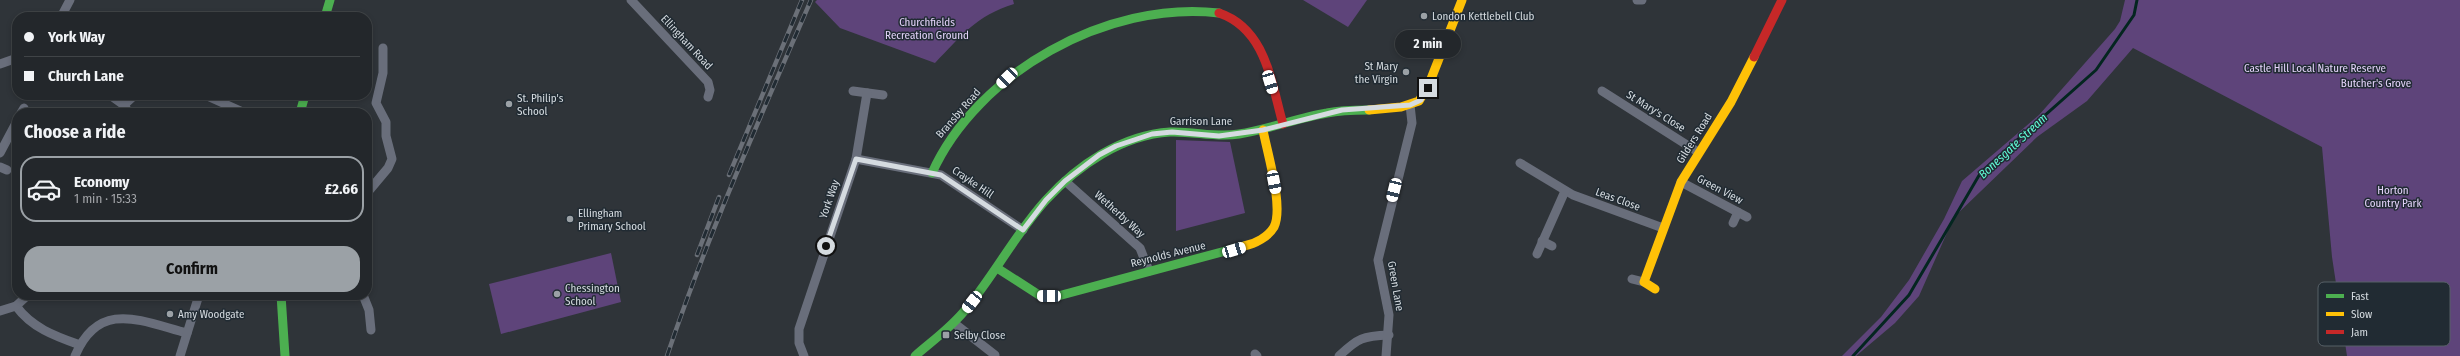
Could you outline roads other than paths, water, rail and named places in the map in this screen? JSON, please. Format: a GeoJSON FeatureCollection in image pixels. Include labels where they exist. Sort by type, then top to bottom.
{"type":"FeatureCollection","features":[{"type":"Feature","properties":{"kind":"main road"},"geometry":{"type":"LineString","coordinates":[[326,12],[330,0]]}},
{"type":"Feature","properties":{"kind":"main road"},"geometry":{"type":"LineString","coordinates":[[1410,105],[1421,100],[1425,94],[1453,17],[1462,0]]}},
{"type":"Feature","properties":{"kind":"main road","name":"Gilders Road"},"geometry":{"type":"LineString","coordinates":[[1644,282],[1681,182],[1698,152],[1731,102],[1782,0]]}},
{"type":"Feature","properties":{"kind":"main road","name":"Bransby Road"},"geometry":{"type":"LineString","coordinates":[[932,173],[945,144],[972,112],[1007,78],[1039,53],[1064,39],[1096,25],[1135,14],[1186,10],[1211,11],[1231,17],[1245,27],[1255,39],[1283,124]]}},
{"type":"Feature","properties":{"kind":"main road","name":"Garrison Lane"},"geometry":{"type":"LineString","coordinates":[[915,356],[954,323],[997,268],[1046,200],[1065,181],[1099,155],[1152,134],[1172,132],[1219,136],[1263,130],[1342,110],[1410,105]]}},
{"type":"Feature","properties":{"kind":"main road","name":"Reynolds Avenue"},"geometry":{"type":"LineString","coordinates":[[997,268],[1039,296],[1058,296],[1258,243],[1274,227],[1278,210],[1263,130]]}},
{"type":"Feature","properties":{"kind":"main road"},"geometry":{"type":"LineString","coordinates":[[1644,282],[1655,289]]}},
{"type":"Feature","properties":{"kind":"main road"},"geometry":{"type":"LineString","coordinates":[[281,300],[285,356]]}},
{"type":"Feature","properties":{"kind":"street"},"geometry":{"type":"LineString","coordinates":[[64,12],[70,0]]}},
{"type":"Feature","properties":{"kind":"street","name":"Ellingham Road"},"geometry":{"type":"LineString","coordinates":[[631,0],[708,82],[710,90],[708,97]]}},
{"type":"Feature","properties":{"kind":"street"},"geometry":{"type":"LineString","coordinates":[[1637,0],[1642,0]]}},
{"type":"Feature","properties":{"kind":"street"},"geometry":{"type":"LineString","coordinates":[[372,187],[388,168],[392,159],[386,136],[386,122],[376,103],[383,73],[383,48]]}},
{"type":"Feature","properties":{"kind":"street"},"geometry":{"type":"LineString","coordinates":[[0,64],[12,60]]}},
{"type":"Feature","properties":{"kind":"street"},"geometry":{"type":"LineString","coordinates":[[853,91],[882,95]]}},
{"type":"Feature","properties":{"kind":"street","name":"St Mary's Close"},"geometry":{"type":"LineString","coordinates":[[1602,91],[1698,152]]}},
{"type":"Feature","properties":{"kind":"street","name":"York Way"},"geometry":{"type":"LineString","coordinates":[[804,356],[799,343],[799,329],[856,159],[867,93]]}},
{"type":"Feature","properties":{"kind":"street"},"geometry":{"type":"LineString","coordinates":[[117,100],[126,108]]}},
{"type":"Feature","properties":{"kind":"street"},"geometry":{"type":"LineString","coordinates":[[124,105],[130,100]]}},
{"type":"Feature","properties":{"kind":"street"},"geometry":{"type":"LineString","coordinates":[[216,100],[235,108]]}},
{"type":"Feature","properties":{"kind":"street","name":"Green Lane"},"geometry":{"type":"LineString","coordinates":[[1386,356],[1389,315],[1378,260],[1412,123],[1410,105]]}},
{"type":"Feature","properties":{"kind":"street"},"geometry":{"type":"LineString","coordinates":[[0,153],[12,130]]}},
{"type":"Feature","properties":{"kind":"street","name":"Crayke Hill"},"geometry":{"type":"LineString","coordinates":[[856,159],[941,175],[1023,230]]}},
{"type":"Feature","properties":{"kind":"street","name":"Leas Close"},"geometry":{"type":"LineString","coordinates":[[1520,163],[1565,191],[1613,211],[1663,228]]}},
{"type":"Feature","properties":{"kind":"street","name":"Wetherby Way"},"geometry":{"type":"LineString","coordinates":[[1065,181],[1140,248],[1149,272]]}},
{"type":"Feature","properties":{"kind":"street","name":"Green View"},"geometry":{"type":"LineString","coordinates":[[1681,182],[1747,217]]}},
{"type":"Feature","properties":{"kind":"street"},"geometry":{"type":"LineString","coordinates":[[1537,254],[1565,191]]}},
{"type":"Feature","properties":{"kind":"street"},"geometry":{"type":"LineString","coordinates":[[1733,223],[1738,212]]}},
{"type":"Feature","properties":{"kind":"street"},"geometry":{"type":"LineString","coordinates":[[1542,241],[1552,246]]}},
{"type":"Feature","properties":{"kind":"street"},"geometry":{"type":"LineString","coordinates":[[1632,279],[1644,282]]}},
{"type":"Feature","properties":{"kind":"street"},"geometry":{"type":"LineString","coordinates":[[0,311],[16,306],[23,300]]}},
{"type":"Feature","properties":{"kind":"street"},"geometry":{"type":"LineString","coordinates":[[180,356],[197,300]]}},
{"type":"Feature","properties":{"kind":"street"},"geometry":{"type":"LineString","coordinates":[[365,300],[370,310],[371,330]]}},
{"type":"Feature","properties":{"kind":"street"},"geometry":{"type":"LineString","coordinates":[[16,306],[24,317],[39,328],[80,345]]}},
{"type":"Feature","properties":{"kind":"street"},"geometry":{"type":"LineString","coordinates":[[75,356],[80,345],[94,329],[116,319],[133,318],[187,333]]}},
{"type":"Feature","properties":{"kind":"street"},"geometry":{"type":"LineString","coordinates":[[954,323],[995,355]]}},
{"type":"Feature","properties":{"kind":"street"},"geometry":{"type":"LineString","coordinates":[[1339,356],[1358,339],[1366,336],[1388,335]]}},
{"type":"Feature","properties":{"kind":"waterway","name":"Bonesgate Stream"},"geometry":{"type":"LineString","coordinates":[[1853,356],[1909,295],[1981,172],[2096,70],[2134,15],[2137,0]]}},
{"type":"Feature","properties":{"kind":"railway"},"geometry":{"type":"LineString","coordinates":[[729,175],[802,0]]}},
{"type":"Feature","properties":{"kind":"railway"},"geometry":{"type":"LineString","coordinates":[[667,356],[717,221],[811,0]]}},
{"type":"Feature","properties":{"kind":"railway"},"geometry":{"type":"LineString","coordinates":[[697,255],[719,197]]}},
{"type":"Feature","properties":{"kind":"place","name":"London Kettlebell Club"},"geometry":{"type":"Point","coordinates":[1424,16]}},
{"type":"Feature","properties":{"kind":"place","name":"St Mary the Virgin"},"geometry":{"type":"Point","coordinates":[1406,72]}},
{"type":"Feature","properties":{"kind":"place","name":"St. Philip's School"},"geometry":{"type":"Point","coordinates":[509,104]}},
{"type":"Feature","properties":{"kind":"place","name":"Ellingham Primary School"},"geometry":{"type":"Point","coordinates":[570,219]}},
{"type":"Feature","properties":{"kind":"place","name":"Chessington School"},"geometry":{"type":"Point","coordinates":[557,294]}},
{"type":"Feature","properties":{"kind":"place","name":"Amy Woodgate"},"geometry":{"type":"Point","coordinates":[170,314]}},
{"type":"Feature","properties":{"kind":"place","name":"Selby Close"},"geometry":{"type":"Point","coordinates":[946,335]}},
{"type":"Feature","properties":{"kind":"park label","name":"Churchfields Recreation Ground"},"geometry":{"type":"Point","coordinates":[927,28]}},
{"type":"Feature","properties":{"kind":"park label","name":"Castle Hill Local Nature Reserve"},"geometry":{"type":"Point","coordinates":[2315,68]}},
{"type":"Feature","properties":{"kind":"park label","name":"Butcher's Grove"},"geometry":{"type":"Point","coordinates":[2376,83]}},
{"type":"Feature","properties":{"kind":"park label","name":"Horton Country Park"},"geometry":{"type":"Point","coordinates":[2393,196]}}]}
